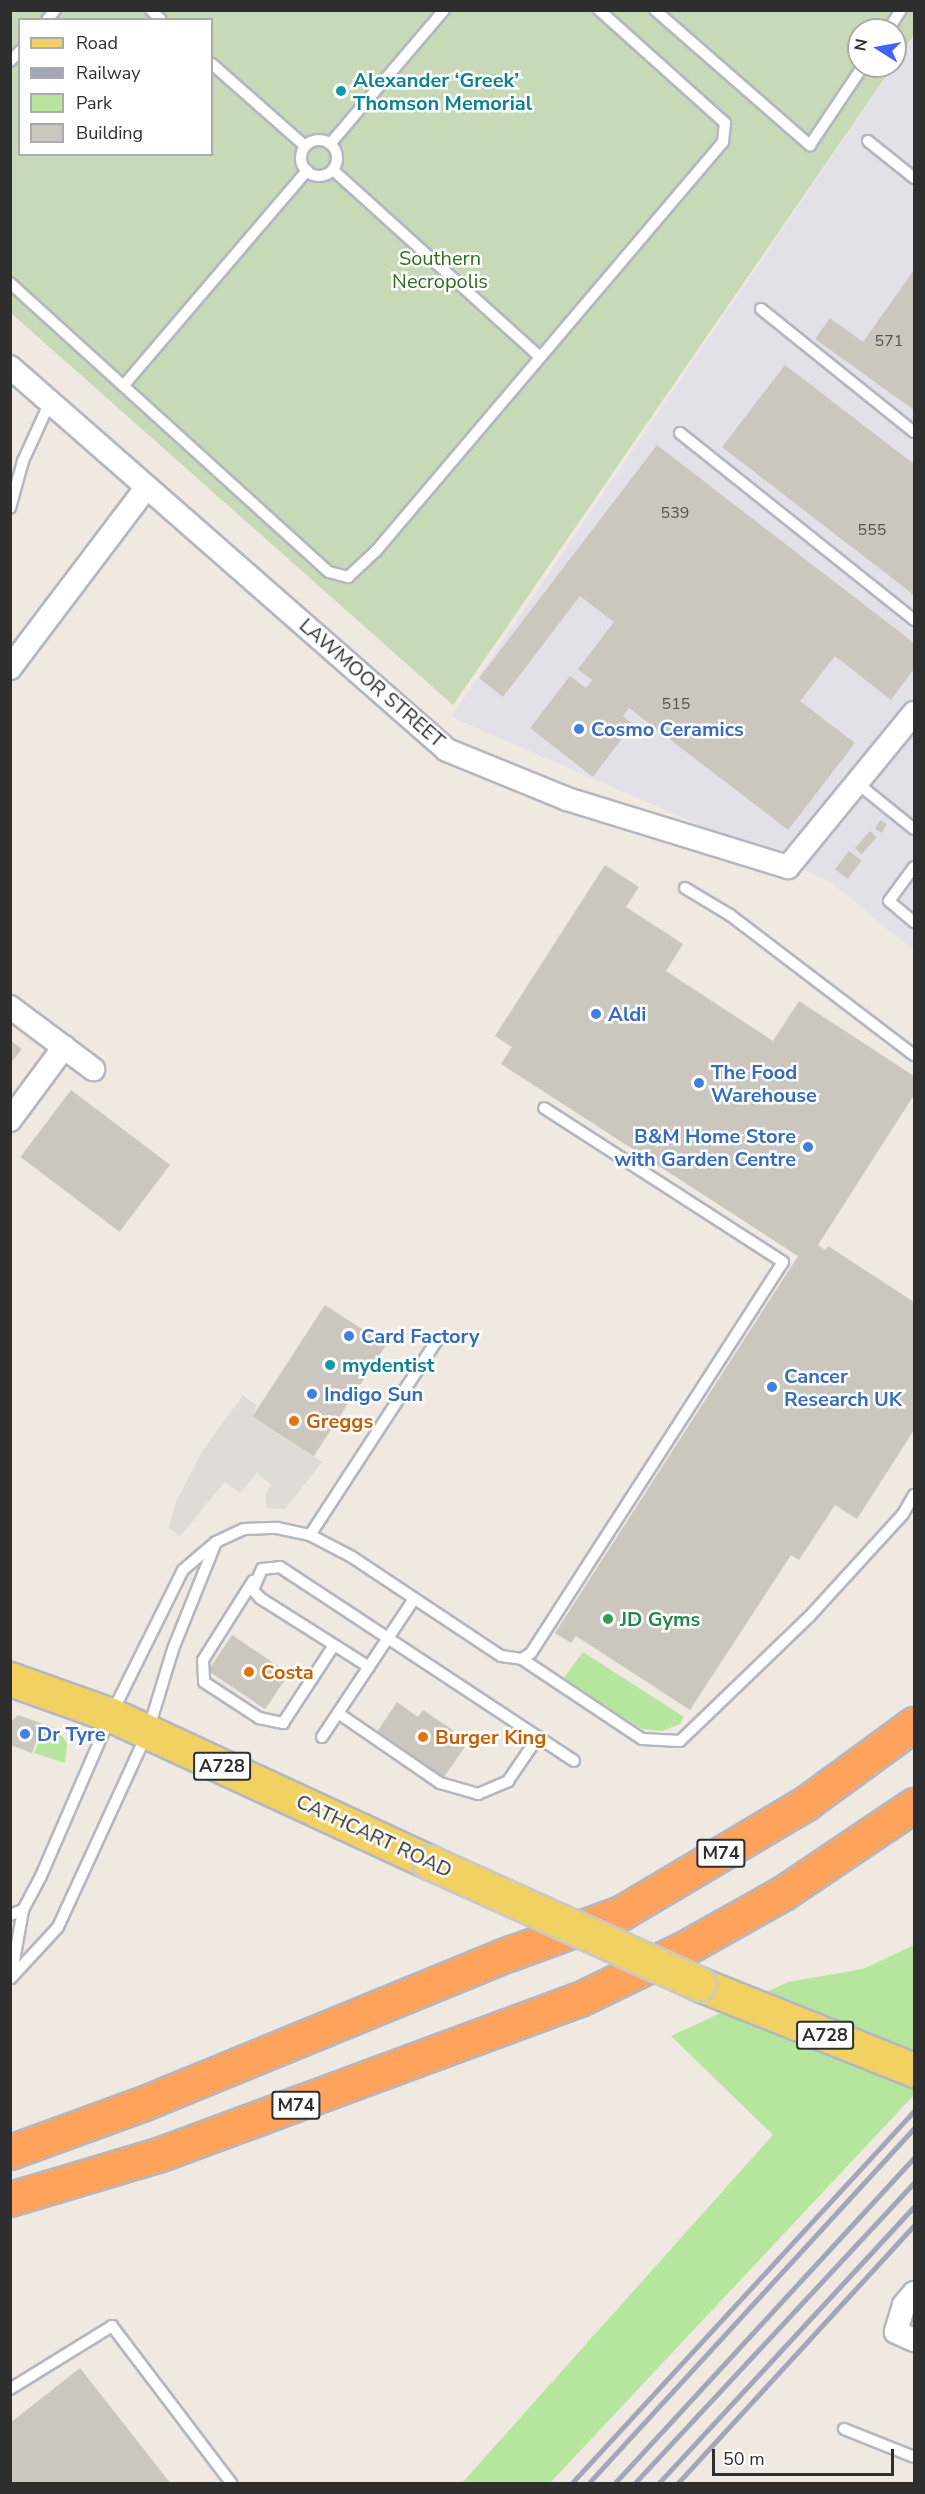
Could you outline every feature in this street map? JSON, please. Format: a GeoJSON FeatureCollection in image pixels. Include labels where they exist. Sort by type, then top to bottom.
{"type":"FeatureCollection","features":[{"type":"Feature","properties":{"kind":"highway","name":"M74"},"geometry":{"type":"LineString","coordinates":[[10,2152],[142,2104],[501,1957],[621,1913],[806,1803],[915,1724]]}},
{"type":"Feature","properties":{"kind":"highway","name":"M74"},"geometry":{"type":"LineString","coordinates":[[10,2199],[158,2155],[578,2000],[687,1947],[783,1893],[915,1805]]}},
{"type":"Feature","properties":{"kind":"main road","name":"CATHCART ROAD"},"geometry":{"type":"LineString","coordinates":[[11,1680],[111,1714],[736,2001],[915,2070]]}},
{"type":"Feature","properties":{"kind":"street","name":"LAWMOOR STREET"},"geometry":{"type":"LineString","coordinates":[[10,368],[447,750],[567,799],[788,867],[915,713]]}},
{"type":"Feature","properties":{"kind":"street"},"geometry":{"type":"LineString","coordinates":[[10,668],[147,487]]}},
{"type":"Feature","properties":{"kind":"street"},"geometry":{"type":"LineString","coordinates":[[10,1007],[93,1069]]}},
{"type":"Feature","properties":{"kind":"street"},"geometry":{"type":"LineString","coordinates":[[10,1120],[64,1047]]}},
{"type":"Feature","properties":{"kind":"street"},"geometry":{"type":"LineString","coordinates":[[905,2336],[904,2305],[915,2294]]}},
{"type":"Feature","properties":{"kind":"lane"},"geometry":{"type":"LineString","coordinates":[[330,144],[444,10]]}},
{"type":"Feature","properties":{"kind":"lane"},"geometry":{"type":"LineString","coordinates":[[10,283],[340,578],[357,572],[718,152],[726,133],[725,123],[599,10]]}},
{"type":"Feature","properties":{"kind":"lane"},"geometry":{"type":"LineString","coordinates":[[655,10],[810,145],[856,78]]}},
{"type":"Feature","properties":{"kind":"lane"},"geometry":{"type":"LineString","coordinates":[[213,65],[305,146]]}},
{"type":"Feature","properties":{"kind":"lane"},"geometry":{"type":"LineString","coordinates":[[315,140],[330,144],[336,154],[333,170],[318,175],[307,171],[301,158],[305,146],[315,140]]}},
{"type":"Feature","properties":{"kind":"lane"},"geometry":{"type":"LineString","coordinates":[[868,141],[915,178]]}},
{"type":"Feature","properties":{"kind":"lane"},"geometry":{"type":"LineString","coordinates":[[333,170],[540,357]]}},
{"type":"Feature","properties":{"kind":"lane"},"geometry":{"type":"LineString","coordinates":[[124,385],[307,171]]}},
{"type":"Feature","properties":{"kind":"lane"},"geometry":{"type":"LineString","coordinates":[[761,309],[915,432]]}},
{"type":"Feature","properties":{"kind":"lane"},"geometry":{"type":"LineString","coordinates":[[10,508],[23,461],[50,402]]}},
{"type":"Feature","properties":{"kind":"lane"},"geometry":{"type":"LineString","coordinates":[[680,433],[915,620]]}},
{"type":"Feature","properties":{"kind":"lane"},"geometry":{"type":"LineString","coordinates":[[857,783],[915,829]]}},
{"type":"Feature","properties":{"kind":"lane"},"geometry":{"type":"LineString","coordinates":[[915,867],[889,901],[915,922]]}},
{"type":"Feature","properties":{"kind":"lane"},"geometry":{"type":"LineString","coordinates":[[685,888],[729,915],[915,1056]]}},
{"type":"Feature","properties":{"kind":"lane"},"geometry":{"type":"LineString","coordinates":[[522,1659],[531,1653],[783,1262],[544,1108]]}},
{"type":"Feature","properties":{"kind":"lane"},"geometry":{"type":"LineString","coordinates":[[310,1535],[438,1339]]}},
{"type":"Feature","properties":{"kind":"lane"},"geometry":{"type":"LineString","coordinates":[[11,1978],[23,1910],[111,1714],[183,1570],[216,1542],[244,1529],[277,1528],[310,1535],[352,1557],[501,1656],[522,1659],[642,1739],[680,1741],[809,1617],[903,1514],[915,1495]]}},
{"type":"Feature","properties":{"kind":"lane"},"geometry":{"type":"LineString","coordinates":[[11,1978],[58,1927],[148,1731],[173,1649],[216,1542]]}},
{"type":"Feature","properties":{"kind":"lane"},"geometry":{"type":"LineString","coordinates":[[334,1645],[283,1723],[259,1718],[204,1682],[203,1660],[255,1578],[262,1569],[280,1567],[574,1761]]}},
{"type":"Feature","properties":{"kind":"lane"},"geometry":{"type":"LineString","coordinates":[[255,1578],[253,1590],[261,1598],[369,1667]]}},
{"type":"Feature","properties":{"kind":"lane"},"geometry":{"type":"LineString","coordinates":[[322,1737],[414,1599]]}},
{"type":"Feature","properties":{"kind":"lane"},"geometry":{"type":"LineString","coordinates":[[338,1713],[440,1783],[478,1794],[508,1781],[538,1737]]}},
{"type":"Feature","properties":{"kind":"lane"},"geometry":{"type":"LineString","coordinates":[[10,1915],[23,1910]]}},
{"type":"Feature","properties":{"kind":"lane"},"geometry":{"type":"LineString","coordinates":[[10,2389],[112,2326],[232,2484]]}},
{"type":"Feature","properties":{"kind":"lane"},"geometry":{"type":"LineString","coordinates":[[844,2428],[915,2457]]}},
{"type":"Feature","properties":{"kind":"shaded area"},"geometry":{"type":"Polygon","coordinates":[[[914,36],[914,951],[831,882],[451,717],[885,78],[907,78],[907,46],[914,36]]]}},
{"type":"Feature","properties":{"kind":"shaded area"},"geometry":{"type":"Polygon","coordinates":[[[243,1395],[256,1405],[254,1417],[322,1462],[285,1509],[266,1508],[266,1493],[271,1485],[257,1473],[240,1493],[225,1482],[180,1536],[169,1528],[176,1502],[203,1450],[243,1395]]]}},
{"type":"Feature","properties":{"kind":"green space","name":"Southern Necropolis"},"geometry":{"type":"Polygon","coordinates":[[[11,11],[914,11],[914,35],[907,45],[907,18],[847,18],[847,78],[885,78],[453,705],[11,313],[11,11]]]}},
{"type":"Feature","properties":{"kind":"green space"},"geometry":{"type":"Polygon","coordinates":[[[583,1652],[684,1717],[680,1724],[662,1731],[642,1729],[563,1679],[583,1652]]]}},
{"type":"Feature","properties":{"kind":"green space"},"geometry":{"type":"Polygon","coordinates":[[[47,1724],[58,1730],[67,1743],[65,1763],[34,1753],[47,1724]]]}},
{"type":"Feature","properties":{"kind":"green space"},"geometry":{"type":"Polygon","coordinates":[[[914,1945],[914,2095],[550,2483],[461,2484],[773,2135],[671,2036],[788,1982],[863,1969],[914,1945]]]}},
{"type":"Feature","properties":{"kind":"building"},"geometry":{"type":"Polygon","coordinates":[[[914,270],[914,410],[815,339],[830,318],[863,342],[914,270]]]}},
{"type":"Feature","properties":{"kind":"building"},"geometry":{"type":"Polygon","coordinates":[[[785,365],[914,464],[914,595],[722,447],[785,365]]]}},
{"type":"Feature","properties":{"kind":"building"},"geometry":{"type":"Polygon","coordinates":[[[657,445],[914,643],[914,669],[891,700],[835,656],[800,701],[855,743],[788,830],[629,708],[623,716],[633,724],[593,777],[530,728],[570,676],[586,688],[592,680],[578,669],[614,622],[580,596],[503,697],[479,678],[657,445]]]}},
{"type":"Feature","properties":{"kind":"building"},"geometry":{"type":"Polygon","coordinates":[[[880,820],[887,824],[882,833],[875,829],[880,820]]]}},
{"type":"Feature","properties":{"kind":"building"},"geometry":{"type":"Polygon","coordinates":[[[870,831],[877,837],[862,854],[855,848],[870,831]]]}},
{"type":"Feature","properties":{"kind":"building"},"geometry":{"type":"Polygon","coordinates":[[[849,851],[862,861],[847,879],[835,869],[849,851]]]}},
{"type":"Feature","properties":{"kind":"building"},"geometry":{"type":"Polygon","coordinates":[[[605,865],[639,887],[626,907],[683,944],[666,971],[773,1041],[799,1001],[914,1076],[914,1095],[818,1245],[825,1250],[828,1246],[914,1302],[914,1430],[857,1519],[835,1505],[799,1560],[791,1555],[690,1710],[576,1636],[571,1643],[555,1633],[798,1256],[501,1064],[512,1047],[495,1036],[605,865]]]}},
{"type":"Feature","properties":{"kind":"building"},"geometry":{"type":"Polygon","coordinates":[[[10,1040],[22,1049],[10,1064],[10,1040]]]}},
{"type":"Feature","properties":{"kind":"building"},"geometry":{"type":"Polygon","coordinates":[[[71,1090],[170,1165],[119,1232],[20,1157],[71,1090]]]}},
{"type":"Feature","properties":{"kind":"building"},"geometry":{"type":"Polygon","coordinates":[[[325,1305],[386,1345],[314,1456],[253,1417],[325,1305]]]}},
{"type":"Feature","properties":{"kind":"building","name":"Costa"},"geometry":{"type":"Polygon","coordinates":[[[232,1635],[289,1674],[265,1709],[208,1671],[232,1635]]]}},
{"type":"Feature","properties":{"kind":"building","name":"Burger King"},"geometry":{"type":"Polygon","coordinates":[[[397,1702],[418,1717],[423,1710],[469,1741],[444,1777],[377,1732],[397,1702]]]}},
{"type":"Feature","properties":{"kind":"building","name":"Dr Tyre"},"geometry":{"type":"Polygon","coordinates":[[[18,1715],[43,1724],[32,1753],[10,1745],[10,1722],[18,1715]]]}},
{"type":"Feature","properties":{"kind":"building"},"geometry":{"type":"Polygon","coordinates":[[[80,2368],[171,2484],[10,2484],[10,2423],[80,2368]]]}},
{"type":"Feature","properties":{"kind":"railway"},"geometry":{"type":"LineString","coordinates":[[571,2484],[914,2111]]}},
{"type":"Feature","properties":{"kind":"railway"},"geometry":{"type":"LineString","coordinates":[[588,2484],[914,2128]]}},
{"type":"Feature","properties":{"kind":"railway"},"geometry":{"type":"LineString","coordinates":[[614,2484],[914,2158]]}},
{"type":"Feature","properties":{"kind":"railway"},"geometry":{"type":"LineString","coordinates":[[634,2484],[914,2183]]}},
{"type":"Feature","properties":{"kind":"railway"},"geometry":{"type":"LineString","coordinates":[[658,2484],[914,2207]]}},
{"type":"Feature","properties":{"kind":"railway"},"geometry":{"type":"LineString","coordinates":[[677,2484],[914,2225]]}},
{"type":"Feature","properties":{"kind":"place","name":"Alexander ‘Greek’ Thomson Memorial"},"geometry":{"type":"Point","coordinates":[341,91]}},
{"type":"Feature","properties":{"kind":"place","name":"Cosmo Ceramics"},"geometry":{"type":"Point","coordinates":[579,729]}},
{"type":"Feature","properties":{"kind":"place","name":"Aldi"},"geometry":{"type":"Point","coordinates":[596,1014]}},
{"type":"Feature","properties":{"kind":"place","name":"The Food Warehouse"},"geometry":{"type":"Point","coordinates":[699,1083]}},
{"type":"Feature","properties":{"kind":"place","name":"B&M Home Store with Garden Centre"},"geometry":{"type":"Point","coordinates":[808,1147]}},
{"type":"Feature","properties":{"kind":"place","name":"Card Factory"},"geometry":{"type":"Point","coordinates":[349,1336]}},
{"type":"Feature","properties":{"kind":"place","name":"mydentist"},"geometry":{"type":"Point","coordinates":[330,1365]}},
{"type":"Feature","properties":{"kind":"place","name":"Cancer Research UK"},"geometry":{"type":"Point","coordinates":[772,1387]}},
{"type":"Feature","properties":{"kind":"place","name":"Indigo Sun"},"geometry":{"type":"Point","coordinates":[312,1394]}},
{"type":"Feature","properties":{"kind":"place","name":"Greggs"},"geometry":{"type":"Point","coordinates":[294,1421]}},
{"type":"Feature","properties":{"kind":"place","name":"JD Gyms"},"geometry":{"type":"Point","coordinates":[608,1619]}},
{"type":"Feature","properties":{"kind":"place","name":"Costa"},"geometry":{"type":"Point","coordinates":[249,1672]}},
{"type":"Feature","properties":{"kind":"place","name":"Dr Tyre"},"geometry":{"type":"Point","coordinates":[25,1734]}},
{"type":"Feature","properties":{"kind":"place","name":"Burger King"},"geometry":{"type":"Point","coordinates":[423,1737]}}]}
